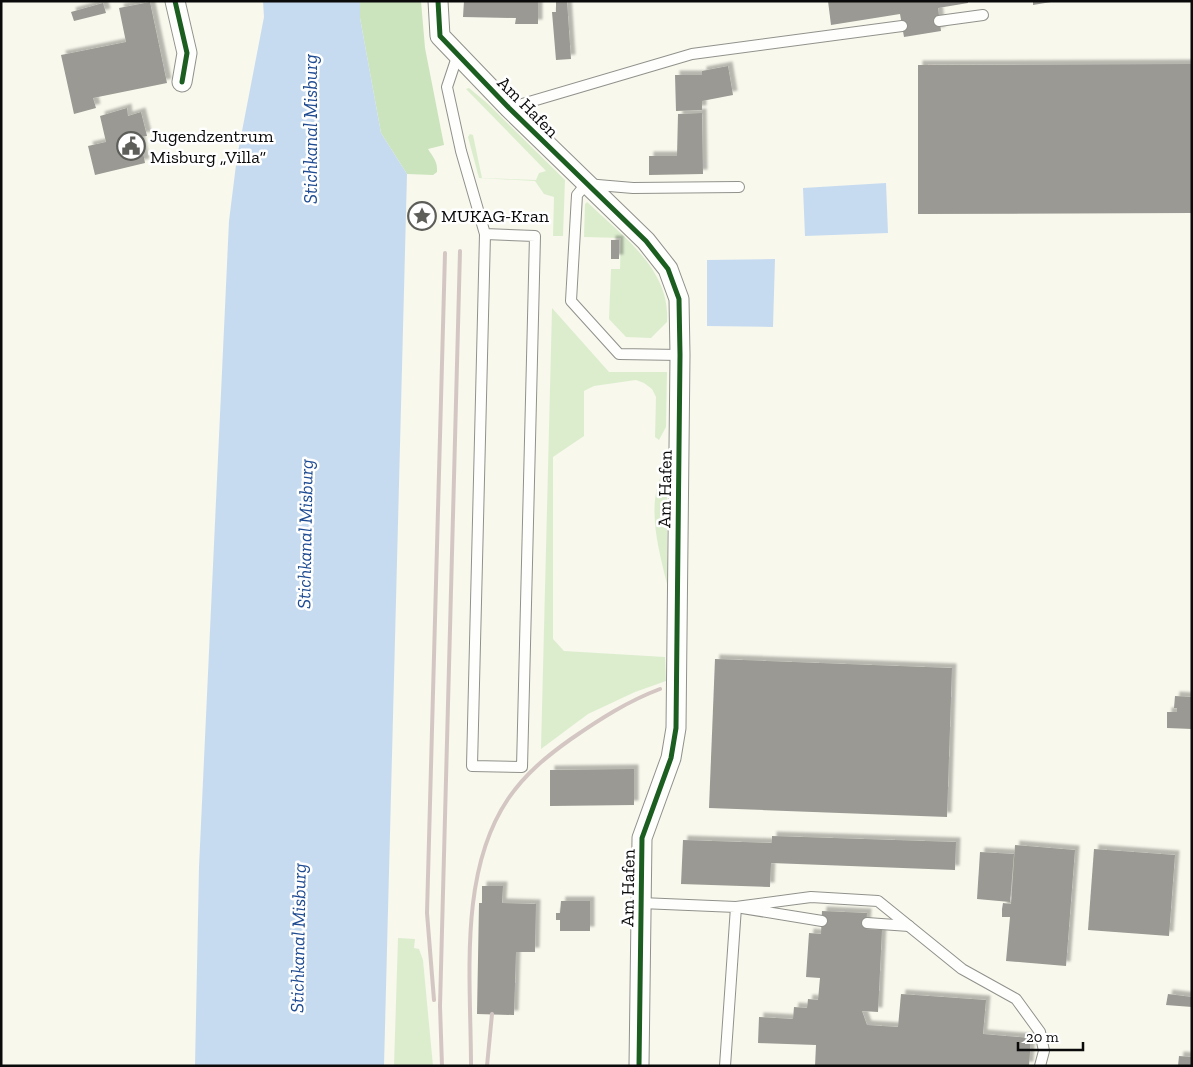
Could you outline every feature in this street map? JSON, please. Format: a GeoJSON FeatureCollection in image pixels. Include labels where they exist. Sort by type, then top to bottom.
{"type":"FeatureCollection","features":[{"type":"Feature","properties":{"kind":"street"},"geometry":{"type":"LineString","coordinates":[[175,1],[186,53],[182,82]]}},
{"type":"Feature","properties":{"kind":"street","name":"Am Hafen"},"geometry":{"type":"LineString","coordinates":[[438,1],[440,36],[509,108],[646,241],[668,269],[679,299],[676,728],[671,758],[642,838],[639,1066]]}},
{"type":"Feature","properties":{"kind":"lane"},"geometry":{"type":"LineString","coordinates":[[940,21],[983,15]]}},
{"type":"Feature","properties":{"kind":"lane"},"geometry":{"type":"LineString","coordinates":[[509,108],[692,54],[902,26]]}},
{"type":"Feature","properties":{"kind":"lane"},"geometry":{"type":"LineString","coordinates":[[458,54],[447,87],[461,151],[485,234],[472,766],[522,767],[535,236],[485,234]]}},
{"type":"Feature","properties":{"kind":"lane"},"geometry":{"type":"LineString","coordinates":[[680,355],[619,354],[571,301],[577,195],[586,184],[632,188],[739,187]]}},
{"type":"Feature","properties":{"kind":"lane"},"geometry":{"type":"LineString","coordinates":[[736,907],[811,897],[878,901],[962,969],[1016,999],[1040,1032],[1044,1051],[1040,1066]]}},
{"type":"Feature","properties":{"kind":"lane"},"geometry":{"type":"LineString","coordinates":[[641,903],[736,907],[822,921]]}},
{"type":"Feature","properties":{"kind":"lane"},"geometry":{"type":"LineString","coordinates":[[725,1066],[736,907]]}},
{"type":"Feature","properties":{"kind":"lane"},"geometry":{"type":"LineString","coordinates":[[866,923],[909,926]]}},
{"type":"Feature","properties":{"kind":"green space"},"geometry":{"type":"Polygon","coordinates":[[[360,1],[421,1],[425,48],[444,145],[428,149],[437,165],[437,172],[433,175],[407,174],[381,133],[360,18],[360,1]]]}},
{"type":"Feature","properties":{"kind":"green space"},"geometry":{"type":"Polygon","coordinates":[[[469,88],[487,103],[565,180],[563,236],[553,236],[554,197],[544,194],[535,181],[479,178],[468,137],[470,134],[473,135],[482,178],[536,180],[539,173],[546,171],[466,89],[469,88]]]}},
{"type":"Feature","properties":{"kind":"green space"},"geometry":{"type":"Polygon","coordinates":[[[587,202],[641,254],[661,286],[666,303],[667,322],[651,338],[626,337],[609,319],[611,269],[620,269],[621,238],[584,237],[585,204],[587,202]]]}},
{"type":"Feature","properties":{"kind":"green space"},"geometry":{"type":"Polygon","coordinates":[[[552,308],[609,372],[667,372],[666,427],[659,440],[655,437],[656,397],[652,389],[636,380],[594,386],[584,391],[584,436],[553,457],[553,639],[564,651],[665,657],[666,681],[635,692],[588,714],[541,749],[552,308]]]}},
{"type":"Feature","properties":{"kind":"green space"},"geometry":{"type":"Polygon","coordinates":[[[667,465],[667,584],[657,539],[655,508],[660,478],[667,465]]]}},
{"type":"Feature","properties":{"kind":"green space"},"geometry":{"type":"Polygon","coordinates":[[[398,938],[415,939],[414,948],[419,949],[423,960],[433,1066],[394,1066],[398,938]]]}},
{"type":"Feature","properties":{"kind":"water","name":"Stichkanal Misburg"},"geometry":{"type":"Polygon","coordinates":[[[263,1],[360,1],[360,18],[381,133],[407,174],[384,1066],[195,1066],[199,867],[229,221],[237,157],[264,17],[263,1]]]}},
{"type":"Feature","properties":{"kind":"water"},"geometry":{"type":"Polygon","coordinates":[[[886,183],[888,233],[805,236],[803,188],[886,183]]]}},
{"type":"Feature","properties":{"kind":"water"},"geometry":{"type":"Polygon","coordinates":[[[775,259],[773,327],[707,326],[707,260],[775,259]]]}},
{"type":"Feature","properties":{"kind":"building"},"geometry":{"type":"Polygon","coordinates":[[[464,1],[538,1],[538,24],[515,24],[516,18],[463,17],[464,1]]]}},
{"type":"Feature","properties":{"kind":"building"},"geometry":{"type":"Polygon","coordinates":[[[556,1],[567,1],[571,59],[556,60],[552,12],[556,12],[556,1]]]}},
{"type":"Feature","properties":{"kind":"building"},"geometry":{"type":"Polygon","coordinates":[[[828,1],[968,1],[968,3],[938,8],[941,31],[904,37],[900,14],[831,25],[828,1]]]}},
{"type":"Feature","properties":{"kind":"building"},"geometry":{"type":"Polygon","coordinates":[[[1033,1],[1051,1],[1051,2],[1033,5],[1033,1]]]}},
{"type":"Feature","properties":{"kind":"building"},"geometry":{"type":"Polygon","coordinates":[[[150,2],[167,83],[93,98],[96,108],[74,114],[61,55],[126,42],[119,8],[150,2]]]}},
{"type":"Feature","properties":{"kind":"building"},"geometry":{"type":"Polygon","coordinates":[[[103,3],[106,13],[74,21],[71,12],[103,3]]]}},
{"type":"Feature","properties":{"kind":"building"},"geometry":{"type":"Polygon","coordinates":[[[1192,64],[1192,213],[918,214],[918,65],[1192,64]]]}},
{"type":"Feature","properties":{"kind":"building"},"geometry":{"type":"Polygon","coordinates":[[[728,66],[733,95],[702,101],[702,110],[676,111],[675,75],[702,75],[702,71],[728,66]]]}},
{"type":"Feature","properties":{"kind":"building"},"geometry":{"type":"Polygon","coordinates":[[[127,108],[128,116],[141,112],[147,136],[140,137],[145,163],[95,175],[88,146],[106,142],[100,116],[127,108]]]}},
{"type":"Feature","properties":{"kind":"building"},"geometry":{"type":"Polygon","coordinates":[[[702,113],[703,174],[649,175],[649,156],[677,156],[678,114],[702,113]]]}},
{"type":"Feature","properties":{"kind":"building"},"geometry":{"type":"Polygon","coordinates":[[[611,240],[619,240],[619,259],[611,259],[611,240]]]}},
{"type":"Feature","properties":{"kind":"building"},"geometry":{"type":"Polygon","coordinates":[[[715,659],[952,668],[947,817],[709,808],[715,659]]]}},
{"type":"Feature","properties":{"kind":"building"},"geometry":{"type":"Polygon","coordinates":[[[1175,696],[1192,697],[1192,729],[1167,728],[1167,712],[1177,712],[1177,708],[1174,708],[1175,696]]]}},
{"type":"Feature","properties":{"kind":"building"},"geometry":{"type":"Polygon","coordinates":[[[634,769],[634,805],[550,806],[550,770],[634,769]]]}},
{"type":"Feature","properties":{"kind":"building"},"geometry":{"type":"Polygon","coordinates":[[[772,836],[956,842],[955,870],[771,863],[770,887],[681,884],[683,840],[772,843],[772,836]]]}},
{"type":"Feature","properties":{"kind":"building"},"geometry":{"type":"Polygon","coordinates":[[[1015,845],[1075,850],[1066,966],[1006,961],[1010,917],[1002,917],[1002,909],[1003,903],[1011,904],[1015,845]]]}},
{"type":"Feature","properties":{"kind":"building"},"geometry":{"type":"Polygon","coordinates":[[[1094,849],[1175,855],[1169,936],[1088,930],[1094,849]]]}},
{"type":"Feature","properties":{"kind":"building"},"geometry":{"type":"Polygon","coordinates":[[[980,852],[1014,854],[1010,902],[977,899],[980,852]]]}},
{"type":"Feature","properties":{"kind":"building"},"geometry":{"type":"Polygon","coordinates":[[[482,886],[503,886],[502,903],[536,904],[535,952],[516,952],[514,1015],[477,1014],[479,903],[482,903],[482,886]]]}},
{"type":"Feature","properties":{"kind":"building"},"geometry":{"type":"Polygon","coordinates":[[[561,901],[590,901],[590,931],[560,931],[560,920],[556,920],[556,913],[560,913],[561,901]]]}},
{"type":"Feature","properties":{"kind":"building"},"geometry":{"type":"Polygon","coordinates":[[[822,911],[867,913],[866,929],[882,930],[878,1012],[862,1011],[867,1025],[898,1027],[901,994],[986,1000],[983,1034],[1031,1038],[1029,1066],[815,1066],[816,1045],[758,1043],[759,1017],[793,1019],[794,1007],[807,1008],[808,999],[818,1000],[820,978],[806,977],[809,933],[821,934],[822,911]]]}},
{"type":"Feature","properties":{"kind":"building"},"geometry":{"type":"Polygon","coordinates":[[[1168,994],[1192,997],[1192,1007],[1166,1005],[1168,994]]]}},
{"type":"Feature","properties":{"kind":"building"},"geometry":{"type":"Polygon","coordinates":[[[1179,1056],[1192,1057],[1192,1066],[1178,1066],[1179,1056]]]}},
{"type":"Feature","properties":{"kind":"railway"},"geometry":{"type":"LineString","coordinates":[[442,1066],[440,1006],[460,251]]}},
{"type":"Feature","properties":{"kind":"railway"},"geometry":{"type":"LineString","coordinates":[[434,1000],[427,913],[445,253]]}},
{"type":"Feature","properties":{"kind":"railway"},"geometry":{"type":"LineString","coordinates":[[471,1066],[470,963],[474,893],[481,860],[492,828],[508,799],[529,774],[545,759],[603,718],[625,705],[660,689]]}},
{"type":"Feature","properties":{"kind":"railway"},"geometry":{"type":"LineString","coordinates":[[487,1066],[492,1014]]}},
{"type":"Feature","properties":{"kind":"cycle path"},"geometry":{"type":"LineString","coordinates":[[175,1],[187,53],[182,82]]}},
{"type":"Feature","properties":{"kind":"cycle path"},"geometry":{"type":"LineString","coordinates":[[438,1],[440,36],[509,108],[646,241],[668,269],[679,299],[676,728],[671,758],[642,838],[639,1066]]}},
{"type":"Feature","properties":{"kind":"place","name":"Jugendzentrum Misburg „Villa“"},"geometry":{"type":"Point","coordinates":[131,146]}},
{"type":"Feature","properties":{"kind":"place","name":"MUKAG-Kran"},"geometry":{"type":"Point","coordinates":[422,216]}}]}
